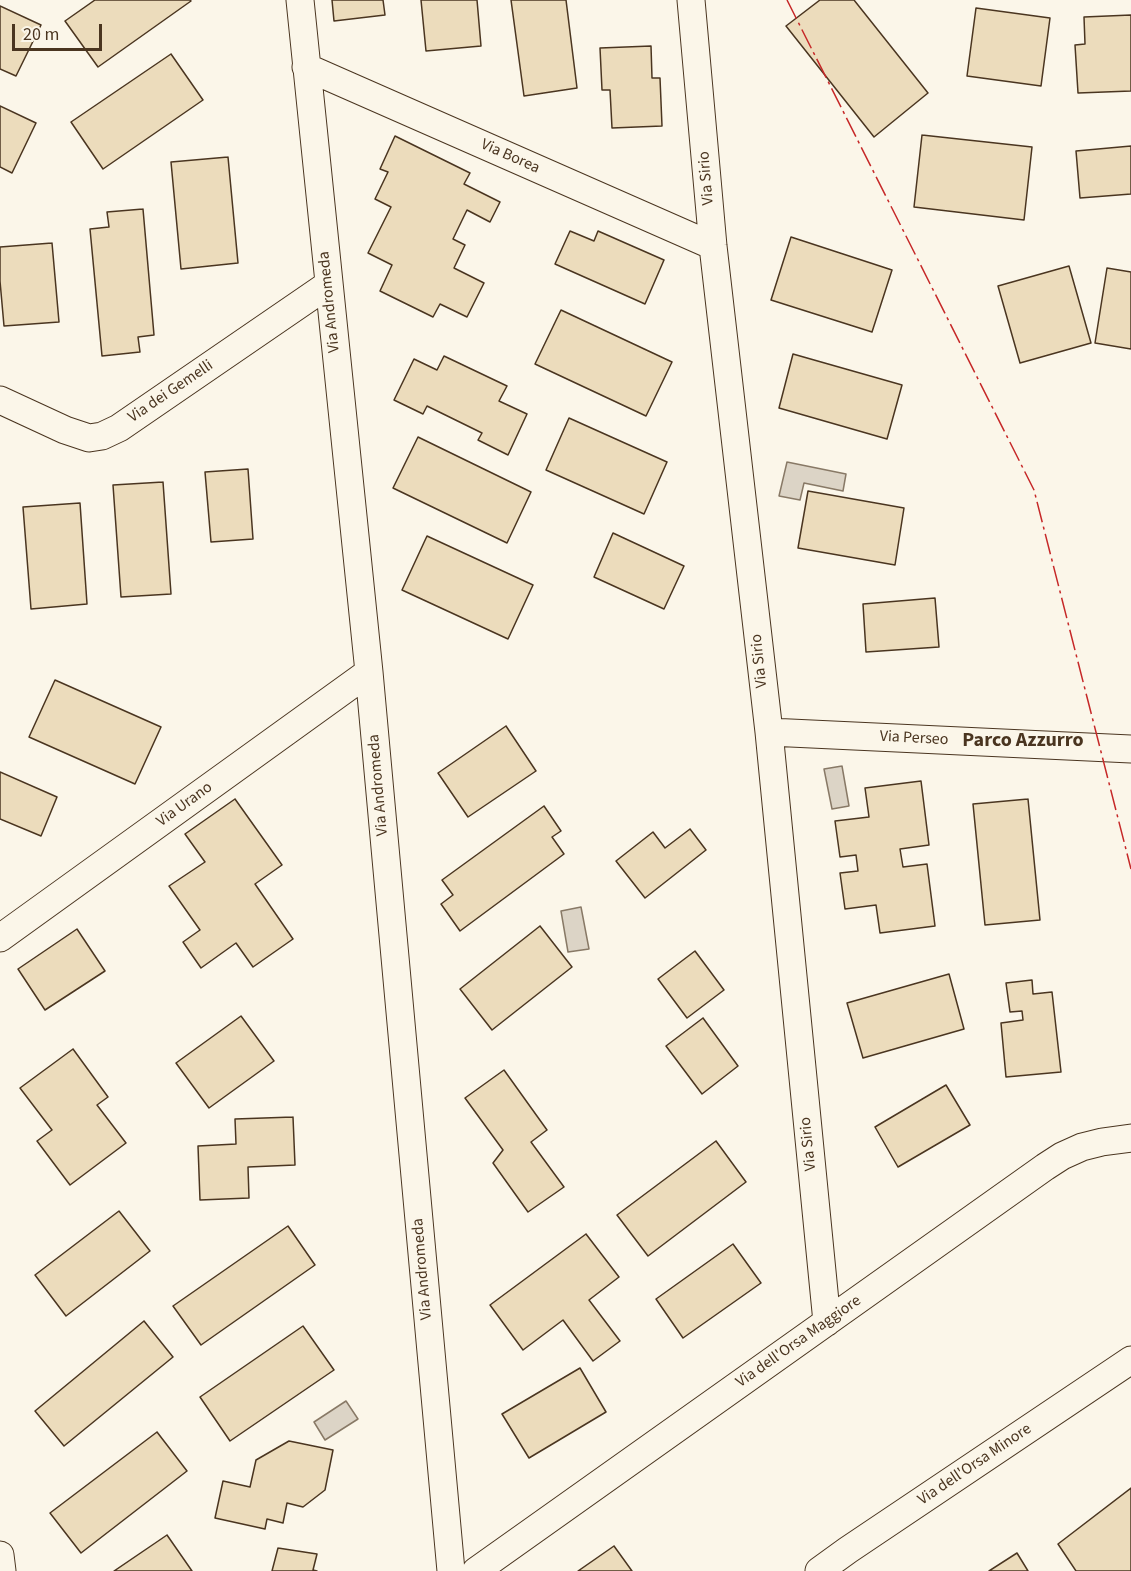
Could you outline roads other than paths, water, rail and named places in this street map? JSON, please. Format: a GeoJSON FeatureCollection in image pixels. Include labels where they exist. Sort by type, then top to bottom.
{"type":"FeatureCollection","features":[{"type":"Feature","properties":{"kind":"street","name":"Via Andromeda"},"geometry":{"type":"LineString","coordinates":[[300,0],[369,672],[451,1571]]}},
{"type":"Feature","properties":{"kind":"street","name":"Via Sirio"},"geometry":{"type":"LineString","coordinates":[[691,0],[713,246],[769,732],[827,1322]]}},
{"type":"Feature","properties":{"kind":"street","name":"Via Borea"},"geometry":{"type":"LineString","coordinates":[[306,68],[713,246]]}},
{"type":"Feature","properties":{"kind":"street","name":"Via dei Gemelli"},"geometry":{"type":"LineString","coordinates":[[0,400],[65,430],[89,438],[102,436],[119,428],[329,284]]}},
{"type":"Feature","properties":{"kind":"street","name":"Via Urano"},"geometry":{"type":"LineString","coordinates":[[0,938],[369,672]]}},
{"type":"Feature","properties":{"kind":"street","name":"Via Perseo"},"geometry":{"type":"LineString","coordinates":[[769,732],[1131,749]]}},
{"type":"Feature","properties":{"kind":"street","name":"Via dell'Orsa Maggiore"},"geometry":{"type":"LineString","coordinates":[[476,1571],[1053,1161],[1083,1147],[1102,1142],[1128,1140]]}},
{"type":"Feature","properties":{"kind":"street","name":"Via dell'Orsa Minore"},"geometry":{"type":"LineString","coordinates":[[819,1571],[849,1561],[1131,1360]]}},
{"type":"Feature","properties":{"kind":"street"},"geometry":{"type":"LineString","coordinates":[[0,1555],[2,1571]]}},
{"type":"Feature","properties":{"kind":"district","name":"Parco Azzurro"},"geometry":{"type":"Point","coordinates":[1023,742]}}]}
